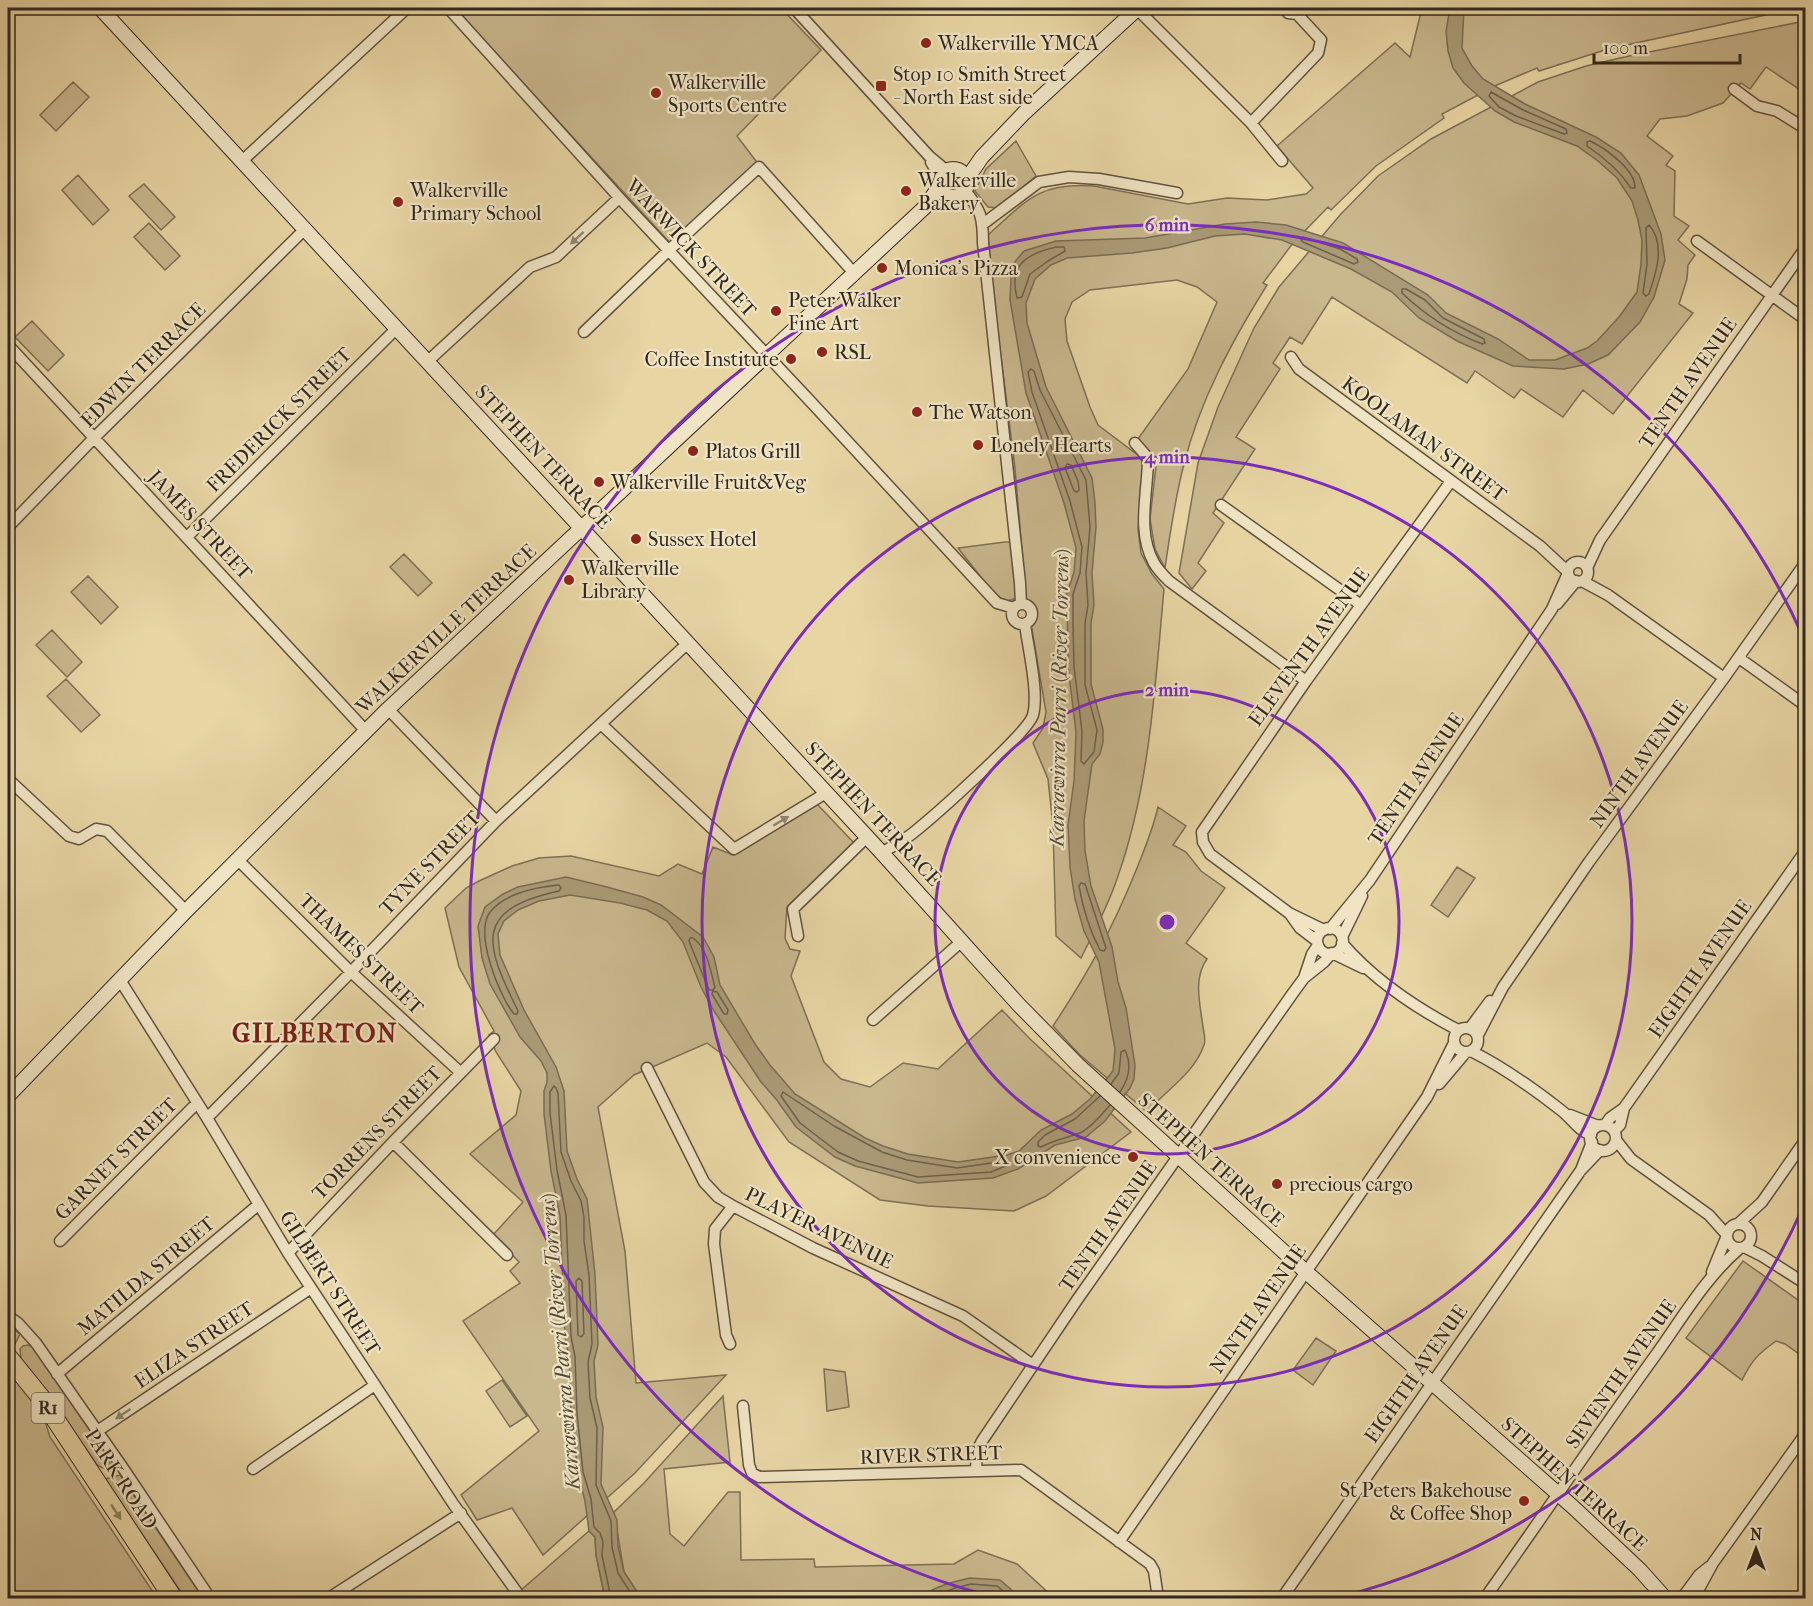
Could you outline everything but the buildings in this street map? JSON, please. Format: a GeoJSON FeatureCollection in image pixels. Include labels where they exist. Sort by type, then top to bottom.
{"type":"FeatureCollection","features":[{"type":"Feature","properties":{"kind":"highway","name":"PARK ROAD"},"geometry":{"type":"LineString","coordinates":[[8,1357],[42,1399],[173,1599]]}},
{"type":"Feature","properties":{"kind":"main road","name":"STEPHEN TERRACE"},"geometry":{"type":"LineString","coordinates":[[100,8],[882,853],[1018,1004],[1077,1065],[1305,1271],[1558,1494],[1635,1564],[1665,1599]]}},
{"type":"Feature","properties":{"kind":"main road","name":"WALKERVILLE TERRACE"},"geometry":{"type":"LineString","coordinates":[[8,1096],[186,911],[388,709],[982,157],[1024,113],[1137,8]]}},
{"type":"Feature","properties":{"kind":"main road"},"geometry":{"type":"LineString","coordinates":[[152,1567],[168,1599]]}},
{"type":"Feature","properties":{"kind":"street"},"geometry":{"type":"LineString","coordinates":[[242,161],[407,8]]}},
{"type":"Feature","properties":{"kind":"street","name":"WARWICK STREET"},"geometry":{"type":"LineString","coordinates":[[448,8],[619,198],[997,603],[1017,606]]}},
{"type":"Feature","properties":{"kind":"street"},"geometry":{"type":"LineString","coordinates":[[794,8],[953,184],[979,208],[983,224],[983,243],[1018,560],[1017,606],[1012,614],[1017,623],[1025,624]]}},
{"type":"Feature","properties":{"kind":"street"},"geometry":{"type":"LineString","coordinates":[[1137,8],[1251,123],[1282,161]]}},
{"type":"Feature","properties":{"kind":"street"},"geometry":{"type":"LineString","coordinates":[[1251,123],[1318,53],[1321,40],[1297,14],[1288,14]]}},
{"type":"Feature","properties":{"kind":"street"},"geometry":{"type":"LineString","coordinates":[[1734,89],[1757,106],[1777,111],[1806,129]]}},
{"type":"Feature","properties":{"kind":"street"},"geometry":{"type":"LineString","coordinates":[[584,332],[759,167],[855,273]]}},
{"type":"Feature","properties":{"kind":"street"},"geometry":{"type":"LineString","coordinates":[[983,224],[1039,182],[1070,177],[1099,178],[1177,193]]}},
{"type":"Feature","properties":{"kind":"street"},"geometry":{"type":"LineString","coordinates":[[428,362],[530,267],[556,257],[619,198]]}},
{"type":"Feature","properties":{"kind":"street","name":"EDWIN TERRACE"},"geometry":{"type":"LineString","coordinates":[[8,527],[94,438],[305,229]]}},
{"type":"Feature","properties":{"kind":"street"},"geometry":{"type":"LineString","coordinates":[[1697,241],[1806,320]]}},
{"type":"Feature","properties":{"kind":"street","name":"TENTH AVENUE"},"geometry":{"type":"LineString","coordinates":[[1327,929],[1370,880],[1552,609],[1566,596],[1577,572],[1806,247]]}},
{"type":"Feature","properties":{"kind":"street","name":"FREDERICK STREET"},"geometry":{"type":"LineString","coordinates":[[187,537],[397,328]]}},
{"type":"Feature","properties":{"kind":"street","name":"JAMES STREET"},"geometry":{"type":"LineString","coordinates":[[8,345],[366,731]]}},
{"type":"Feature","properties":{"kind":"street","name":"KOOLAMAN STREET"},"geometry":{"type":"LineString","coordinates":[[1291,357],[1299,369],[1608,596],[1724,678]]}},
{"type":"Feature","properties":{"kind":"street"},"geometry":{"type":"LineString","coordinates":[[1135,443],[1148,458],[1144,530],[1149,552],[1155,565],[1169,582],[1306,681]]}},
{"type":"Feature","properties":{"kind":"street","name":"ELEVENTH AVENUE"},"geometry":{"type":"LineString","coordinates":[[1289,913],[1210,854],[1204,846],[1202,832],[1306,681],[1451,481]]}},
{"type":"Feature","properties":{"kind":"street"},"geometry":{"type":"LineString","coordinates":[[1221,505],[1361,605]]}},
{"type":"Feature","properties":{"kind":"street","name":"NINTH AVENUE"},"geometry":{"type":"LineString","coordinates":[[1476,1035],[1477,1017],[1503,987],[1589,862],[1806,562]]}},
{"type":"Feature","properties":{"kind":"street"},"geometry":{"type":"LineString","coordinates":[[1017,606],[1028,606],[1032,613],[1025,624]]}},
{"type":"Feature","properties":{"kind":"street"},"geometry":{"type":"LineString","coordinates":[[882,853],[912,834],[1028,726],[1033,716],[1035,700],[1025,624]]}},
{"type":"Feature","properties":{"kind":"street","name":"TYNE STREET"},"geometry":{"type":"LineString","coordinates":[[207,1118],[496,821],[688,643]]}},
{"type":"Feature","properties":{"kind":"street"},"geometry":{"type":"LineString","coordinates":[[1739,657],[1806,706]]}},
{"type":"Feature","properties":{"kind":"street"},"geometry":{"type":"LineString","coordinates":[[388,709],[496,821]]}},
{"type":"Feature","properties":{"kind":"street"},"geometry":{"type":"LineString","coordinates":[[602,724],[734,849],[826,793]]}},
{"type":"Feature","properties":{"kind":"street"},"geometry":{"type":"LineString","coordinates":[[8,779],[69,836],[79,839],[96,829],[107,831],[186,911]]}},
{"type":"Feature","properties":{"kind":"street"},"geometry":{"type":"LineString","coordinates":[[798,936],[793,909],[867,837]]}},
{"type":"Feature","properties":{"kind":"street","name":"EIGHTH AVENUE"},"geometry":{"type":"LineString","coordinates":[[1282,1599],[1581,1170],[1590,1162],[1610,1118],[1624,1108],[1806,850]]}},
{"type":"Feature","properties":{"kind":"street","name":"THAMES STREET"},"geometry":{"type":"LineString","coordinates":[[238,860],[351,972],[460,1072]]}},
{"type":"Feature","properties":{"kind":"street","name":"TENTH AVENUE"},"geometry":{"type":"LineString","coordinates":[[1342,940],[1370,880]]}},
{"type":"Feature","properties":{"kind":"street"},"geometry":{"type":"LineString","coordinates":[[1289,913],[1337,931],[1369,971]]}},
{"type":"Feature","properties":{"kind":"street"},"geometry":{"type":"LineString","coordinates":[[1289,913],[1322,951],[1332,953],[1369,971],[1423,1010],[1442,1029],[1456,1037]]}},
{"type":"Feature","properties":{"kind":"street"},"geometry":{"type":"LineString","coordinates":[[1317,943],[1319,934],[1327,929]]}},
{"type":"Feature","properties":{"kind":"street"},"geometry":{"type":"LineString","coordinates":[[1332,953],[1339,950],[1342,940]]}},
{"type":"Feature","properties":{"kind":"street"},"geometry":{"type":"LineString","coordinates":[[873,1020],[962,941]]}},
{"type":"Feature","properties":{"kind":"street","name":"TENTH AVENUE"},"geometry":{"type":"LineString","coordinates":[[976,1470],[978,1448],[1033,1365],[1304,978],[1317,943]]}},
{"type":"Feature","properties":{"kind":"street","name":"TENTH AVENUE"},"geometry":{"type":"LineString","coordinates":[[1304,978],[1332,953]]}},
{"type":"Feature","properties":{"kind":"street","name":"GILBERT STREET"},"geometry":{"type":"LineString","coordinates":[[120,980],[288,1253],[461,1513],[521,1598]]}},
{"type":"Feature","properties":{"kind":"street"},"geometry":{"type":"LineString","coordinates":[[1513,1076],[1476,1035],[1465,1027],[1456,1037],[1457,1048],[1513,1076],[1564,1113],[1584,1133],[1603,1137],[1731,1230],[1748,1227],[1751,1234],[1782,1269]]}},
{"type":"Feature","properties":{"kind":"street"},"geometry":{"type":"LineString","coordinates":[[1469,1052],[1475,1048],[1476,1035]]}},
{"type":"Feature","properties":{"kind":"street","name":"NINTH AVENUE"},"geometry":{"type":"LineString","coordinates":[[1119,1542],[1427,1096],[1456,1037]]}},
{"type":"Feature","properties":{"kind":"street","name":"TORRENS STREET"},"geometry":{"type":"LineString","coordinates":[[288,1253],[494,1039]]}},
{"type":"Feature","properties":{"kind":"street","name":"NINTH AVENUE"},"geometry":{"type":"LineString","coordinates":[[1427,1096],[1469,1052]]}},
{"type":"Feature","properties":{"kind":"street","name":"PLAYER AVENUE"},"geometry":{"type":"LineString","coordinates":[[647,1068],[704,1182],[718,1197],[813,1248],[963,1316],[1033,1365]]}},
{"type":"Feature","properties":{"kind":"street","name":"GARNET STREET"},"geometry":{"type":"LineString","coordinates":[[60,1241],[197,1103]]}},
{"type":"Feature","properties":{"kind":"street","name":"SEVENTH AVENUE"},"geometry":{"type":"LineString","coordinates":[[1704,1289],[1731,1230],[1762,1202],[1806,1140]]}},
{"type":"Feature","properties":{"kind":"street"},"geometry":{"type":"LineString","coordinates":[[393,1142],[507,1256]]}},
{"type":"Feature","properties":{"kind":"street","name":"SEVENTH AVENUE"},"geometry":{"type":"LineString","coordinates":[[1485,1599],[1704,1289],[1730,1256],[1742,1248],[1751,1234],[1762,1202]]}},
{"type":"Feature","properties":{"kind":"street","name":"MATILDA STREET"},"geometry":{"type":"LineString","coordinates":[[57,1374],[258,1205]]}},
{"type":"Feature","properties":{"kind":"street"},"geometry":{"type":"LineString","coordinates":[[730,1344],[726,1335],[714,1244],[715,1229],[733,1206]]}},
{"type":"Feature","properties":{"kind":"street"},"geometry":{"type":"LineString","coordinates":[[1731,1230],[1731,1246],[1742,1248],[1806,1284]]}},
{"type":"Feature","properties":{"kind":"street","name":"ELIZA STREET"},"geometry":{"type":"LineString","coordinates":[[96,1432],[311,1288]]}},
{"type":"Feature","properties":{"kind":"street"},"geometry":{"type":"LineString","coordinates":[[8,1316],[18,1323],[36,1343],[210,1599]]}},
{"type":"Feature","properties":{"kind":"street"},"geometry":{"type":"LineString","coordinates":[[253,1469],[375,1385]]}},
{"type":"Feature","properties":{"kind":"street","name":"RIVER STREET"},"geometry":{"type":"LineString","coordinates":[[743,1406],[749,1465],[752,1473],[759,1477],[1021,1470],[1152,1567],[1158,1599]]}},
{"type":"Feature","properties":{"kind":"street"},"geometry":{"type":"LineString","coordinates":[[1694,1599],[1713,1563],[1806,1433]]}},
{"type":"Feature","properties":{"kind":"street"},"geometry":{"type":"LineString","coordinates":[[329,1599],[461,1513]]}},
{"type":"Feature","properties":{"kind":"street"},"geometry":{"type":"LineString","coordinates":[[1682,1599],[1699,1575],[1713,1563]]}},
{"type":"Feature","properties":{"kind":"shaded area","name":"Walkerville Sports Centre"},"geometry":{"type":"Polygon","coordinates":[[[454,8],[781,8],[821,50],[737,136],[759,165],[671,244],[454,8]]]}},
{"type":"Feature","properties":{"kind":"shaded area"},"geometry":{"type":"Polygon","coordinates":[[[1422,8],[1798,8],[1608,49],[1539,71],[1537,68],[1497,85],[1442,114],[1444,118],[1376,166],[1331,210],[1328,207],[1293,243],[1263,283],[1267,285],[1230,349],[1208,394],[1191,440],[1181,477],[1165,568],[1155,549],[1150,519],[1156,466],[1149,452],[1135,443],[1188,369],[1217,302],[1197,287],[1177,280],[1090,290],[1072,302],[1065,319],[1067,341],[1090,407],[1098,425],[1139,456],[1144,466],[1138,529],[1141,553],[1152,574],[1164,589],[1150,736],[1137,808],[1113,889],[1081,958],[1056,936],[1053,827],[1048,779],[1033,743],[1043,728],[1046,712],[1031,624],[1034,610],[1026,600],[1015,468],[991,277],[988,235],[1034,196],[1059,187],[1094,186],[1188,204],[1227,198],[1267,200],[1306,194],[1313,188],[1277,146],[1395,43],[1410,57],[1422,8]]]}},
{"type":"Feature","properties":{"kind":"shaded area"},"geometry":{"type":"Polygon","coordinates":[[[1805,21],[1805,93],[1766,67],[1750,89],[1741,83],[1723,103],[1687,116],[1660,119],[1647,136],[1673,156],[1666,165],[1675,171],[1674,216],[1689,226],[1678,240],[1695,255],[1688,265],[1687,279],[1679,304],[1693,313],[1613,414],[1583,390],[1563,417],[1521,389],[1514,398],[1475,371],[1467,383],[1332,297],[1302,344],[1290,337],[1273,363],[1280,369],[1236,437],[1255,449],[1213,513],[1224,523],[1198,563],[1206,571],[1192,589],[1179,573],[1198,463],[1218,407],[1254,328],[1279,287],[1340,215],[1378,176],[1431,139],[1538,82],[1586,66],[1629,56],[1805,21]]]}},
{"type":"Feature","properties":{"kind":"shaded area"},"geometry":{"type":"Polygon","coordinates":[[[73,82],[89,97],[56,131],[40,115],[73,82]]]}},
{"type":"Feature","properties":{"kind":"shaded area"},"geometry":{"type":"Polygon","coordinates":[[[1016,141],[1036,176],[998,208],[988,207],[975,191],[986,169],[1016,141]]]}},
{"type":"Feature","properties":{"kind":"shaded area"},"geometry":{"type":"Polygon","coordinates":[[[78,175],[109,210],[93,225],[62,190],[78,175]]]}},
{"type":"Feature","properties":{"kind":"shaded area"},"geometry":{"type":"Polygon","coordinates":[[[144,184],[175,217],[161,230],[129,196],[144,184]]]}},
{"type":"Feature","properties":{"kind":"shaded area"},"geometry":{"type":"Polygon","coordinates":[[[149,223],[180,256],[165,270],[134,237],[149,223]]]}},
{"type":"Feature","properties":{"kind":"shaded area"},"geometry":{"type":"Polygon","coordinates":[[[32,321],[64,355],[48,371],[15,337],[32,321]]]}},
{"type":"Feature","properties":{"kind":"shaded area"},"geometry":{"type":"Polygon","coordinates":[[[1010,542],[1018,591],[1016,598],[1005,602],[991,590],[958,548],[1010,542]]]}},
{"type":"Feature","properties":{"kind":"shaded area"},"geometry":{"type":"Polygon","coordinates":[[[404,554],[432,583],[418,596],[390,567],[404,554]]]}},
{"type":"Feature","properties":{"kind":"shaded area"},"geometry":{"type":"Polygon","coordinates":[[[88,576],[118,607],[101,624],[71,592],[88,576]]]}},
{"type":"Feature","properties":{"kind":"shaded area"},"geometry":{"type":"Polygon","coordinates":[[[52,630],[82,662],[67,677],[36,645],[52,630]]]}},
{"type":"Feature","properties":{"kind":"shaded area"},"geometry":{"type":"Polygon","coordinates":[[[66,679],[100,715],[81,732],[47,696],[66,679]]]}},
{"type":"Feature","properties":{"kind":"shaded area"},"geometry":{"type":"Polygon","coordinates":[[[817,804],[855,844],[787,907],[785,938],[790,949],[800,951],[791,976],[824,1062],[841,1079],[870,1087],[903,1063],[938,1069],[1002,1010],[1030,1039],[1131,1132],[1046,1196],[1014,1211],[928,1206],[880,1200],[789,1142],[726,1057],[707,1043],[634,1075],[598,1107],[625,1251],[636,1383],[726,1375],[635,1473],[543,1555],[512,1508],[477,1520],[461,1495],[539,1431],[463,1321],[520,1283],[510,1271],[519,1262],[493,1235],[523,1202],[470,1154],[516,1115],[521,1091],[496,1052],[489,1035],[494,1031],[459,967],[445,908],[466,888],[479,881],[512,866],[539,858],[571,856],[659,876],[678,864],[702,874],[713,847],[733,855],[817,804]]]}},
{"type":"Feature","properties":{"kind":"shaded area"},"geometry":{"type":"Polygon","coordinates":[[[1158,807],[1186,826],[1173,845],[1186,852],[1201,871],[1225,888],[1186,943],[1207,959],[1200,974],[1199,983],[1204,1045],[1194,1065],[1147,1112],[1079,1054],[1053,1026],[1089,969],[1119,911],[1146,846],[1158,807]]]}},
{"type":"Feature","properties":{"kind":"shaded area"},"geometry":{"type":"Polygon","coordinates":[[[1457,867],[1475,878],[1448,917],[1431,905],[1457,867]]]}},
{"type":"Feature","properties":{"kind":"shaded area"},"geometry":{"type":"Polygon","coordinates":[[[1743,1261],[1805,1305],[1806,1359],[1785,1344],[1776,1341],[1756,1358],[1742,1380],[1686,1338],[1743,1261]]]}},
{"type":"Feature","properties":{"kind":"shaded area"},"geometry":{"type":"Polygon","coordinates":[[[8,1325],[20,1334],[14,1346],[9,1347],[8,1325]]]}},
{"type":"Feature","properties":{"kind":"shaded area"},"geometry":{"type":"Polygon","coordinates":[[[1316,1338],[1336,1351],[1313,1385],[1293,1370],[1316,1338]]]}},
{"type":"Feature","properties":{"kind":"shaded area"},"geometry":{"type":"Polygon","coordinates":[[[28,1345],[35,1348],[109,1459],[111,1469],[109,1471],[97,1465],[45,1389],[21,1359],[20,1349],[28,1345]]]}},
{"type":"Feature","properties":{"kind":"shaded area"},"geometry":{"type":"Polygon","coordinates":[[[8,1367],[44,1418],[50,1437],[157,1598],[10,1598],[8,1595],[8,1367]]]}},
{"type":"Feature","properties":{"kind":"shaded area"},"geometry":{"type":"Polygon","coordinates":[[[824,1369],[845,1372],[849,1407],[827,1411],[824,1369]]]}},
{"type":"Feature","properties":{"kind":"shaded area"},"geometry":{"type":"Polygon","coordinates":[[[502,1380],[527,1416],[510,1427],[486,1391],[502,1380]]]}},
{"type":"Feature","properties":{"kind":"shaded area"},"geometry":{"type":"Polygon","coordinates":[[[723,1396],[730,1462],[664,1469],[670,1534],[684,1546],[728,1492],[740,1492],[741,1560],[814,1559],[815,1567],[954,1564],[978,1550],[1017,1564],[1054,1598],[641,1598],[624,1572],[614,1512],[644,1483],[723,1396]]]}},
{"type":"Feature","properties":{"kind":"shaded area"},"geometry":{"type":"Polygon","coordinates":[[[120,1475],[203,1598],[185,1598],[105,1479],[120,1475]]]}},
{"type":"Feature","properties":{"kind":"shaded area"},"geometry":{"type":"Polygon","coordinates":[[[589,1531],[595,1537],[596,1555],[605,1598],[526,1598],[520,1591],[589,1531]]]}},
{"type":"Feature","properties":{"kind":"water"},"geometry":{"type":"Polygon","coordinates":[[[1450,8],[1464,8],[1462,48],[1472,66],[1483,79],[1525,104],[1596,137],[1621,153],[1639,175],[1661,234],[1665,260],[1654,297],[1640,322],[1608,355],[1588,364],[1564,369],[1513,366],[1457,341],[1419,318],[1392,292],[1351,269],[1282,240],[1245,234],[1215,236],[1167,248],[1132,253],[1067,258],[1051,265],[1035,279],[1026,303],[1027,323],[1046,387],[1092,478],[1095,503],[1091,684],[1103,729],[1103,742],[1100,754],[1092,764],[1084,821],[1085,851],[1091,886],[1112,947],[1118,982],[1126,1008],[1135,1065],[1134,1079],[1130,1088],[1105,1121],[1086,1137],[1055,1145],[1018,1169],[993,1178],[918,1183],[855,1166],[835,1157],[796,1127],[761,1082],[714,1011],[701,987],[683,942],[667,921],[647,910],[570,895],[539,901],[518,910],[504,921],[498,934],[500,955],[524,1010],[556,1067],[564,1091],[567,1151],[587,1199],[595,1274],[598,1345],[594,1361],[596,1397],[603,1427],[601,1484],[617,1520],[618,1546],[624,1572],[641,1598],[605,1598],[596,1555],[595,1537],[589,1531],[578,1473],[571,1413],[560,1216],[551,1171],[544,1114],[547,1073],[541,1061],[520,1037],[490,984],[482,958],[478,926],[485,907],[518,887],[566,877],[643,897],[661,905],[703,937],[714,957],[720,985],[755,1044],[795,1094],[865,1138],[908,1154],[958,1162],[1007,1155],[1019,1151],[1041,1130],[1072,1114],[1090,1099],[1113,1071],[1115,1049],[1099,962],[1084,931],[1075,899],[1070,867],[1068,825],[1074,781],[1076,732],[1068,667],[1067,593],[1074,572],[1076,548],[1064,503],[1026,393],[1010,300],[1014,263],[1024,251],[1056,241],[1145,238],[1225,224],[1256,222],[1286,225],[1343,243],[1428,295],[1446,313],[1498,339],[1529,360],[1555,360],[1587,348],[1597,341],[1619,317],[1637,292],[1642,240],[1632,201],[1617,178],[1577,146],[1514,122],[1495,111],[1464,83],[1453,68],[1448,51],[1446,31],[1450,8]]]}},
{"type":"Feature","properties":{"kind":"water"},"geometry":{"type":"Polygon","coordinates":[[[970,1578],[1000,1580],[1021,1598],[921,1598],[938,1587],[970,1578]]]}},
{"type":"Feature","properties":{"kind":"place","name":"Walkerville YMCA"},"geometry":{"type":"Point","coordinates":[926,43]}},
{"type":"Feature","properties":{"kind":"place","name":"Stop 10 Smith Street - North East side"},"geometry":{"type":"Point","coordinates":[881,86]}},
{"type":"Feature","properties":{"kind":"place","name":"Walkerville Sports Centre"},"geometry":{"type":"Point","coordinates":[656,93]}},
{"type":"Feature","properties":{"kind":"place","name":"Walkerville Bakery"},"geometry":{"type":"Point","coordinates":[906,191]}},
{"type":"Feature","properties":{"kind":"place","name":"Walkerville Primary School"},"geometry":{"type":"Point","coordinates":[398,202]}},
{"type":"Feature","properties":{"kind":"place","name":"Monica's Pizza"},"geometry":{"type":"Point","coordinates":[882,268]}},
{"type":"Feature","properties":{"kind":"place","name":"Peter Walker Fine Art"},"geometry":{"type":"Point","coordinates":[776,311]}},
{"type":"Feature","properties":{"kind":"place","name":"RSL"},"geometry":{"type":"Point","coordinates":[822,352]}},
{"type":"Feature","properties":{"kind":"place","name":"Coffee Institute"},"geometry":{"type":"Point","coordinates":[791,359]}},
{"type":"Feature","properties":{"kind":"place","name":"The Watson"},"geometry":{"type":"Point","coordinates":[917,412]}},
{"type":"Feature","properties":{"kind":"place","name":"Lonely Hearts"},"geometry":{"type":"Point","coordinates":[978,445]}},
{"type":"Feature","properties":{"kind":"place","name":"Platos Grill"},"geometry":{"type":"Point","coordinates":[693,451]}},
{"type":"Feature","properties":{"kind":"place","name":"Walkerville Fruit&Veg"},"geometry":{"type":"Point","coordinates":[599,482]}},
{"type":"Feature","properties":{"kind":"place","name":"Sussex Hotel"},"geometry":{"type":"Point","coordinates":[636,539]}},
{"type":"Feature","properties":{"kind":"place","name":"Walkerville Library"},"geometry":{"type":"Point","coordinates":[569,580]}},
{"type":"Feature","properties":{"kind":"place","name":"X convenience"},"geometry":{"type":"Point","coordinates":[1133,1157]}},
{"type":"Feature","properties":{"kind":"place","name":"precious cargo"},"geometry":{"type":"Point","coordinates":[1277,1184]}},
{"type":"Feature","properties":{"kind":"place","name":"St Peters Bakehouse & Coffee Shop"},"geometry":{"type":"Point","coordinates":[1524,1501]}},
{"type":"Feature","properties":{"kind":"district","name":"GILBERTON"},"geometry":{"type":"Point","coordinates":[315,1033]}},
{"type":"Feature","properties":{"kind":"water label","name":"Karrawirra Parri (River Torrens)"},"geometry":{"type":"Point","coordinates":[1059,698]}},
{"type":"Feature","properties":{"kind":"water label","name":"Karrawirra Parri (River Torrens)"},"geometry":{"type":"Point","coordinates":[560,1342]}}]}
